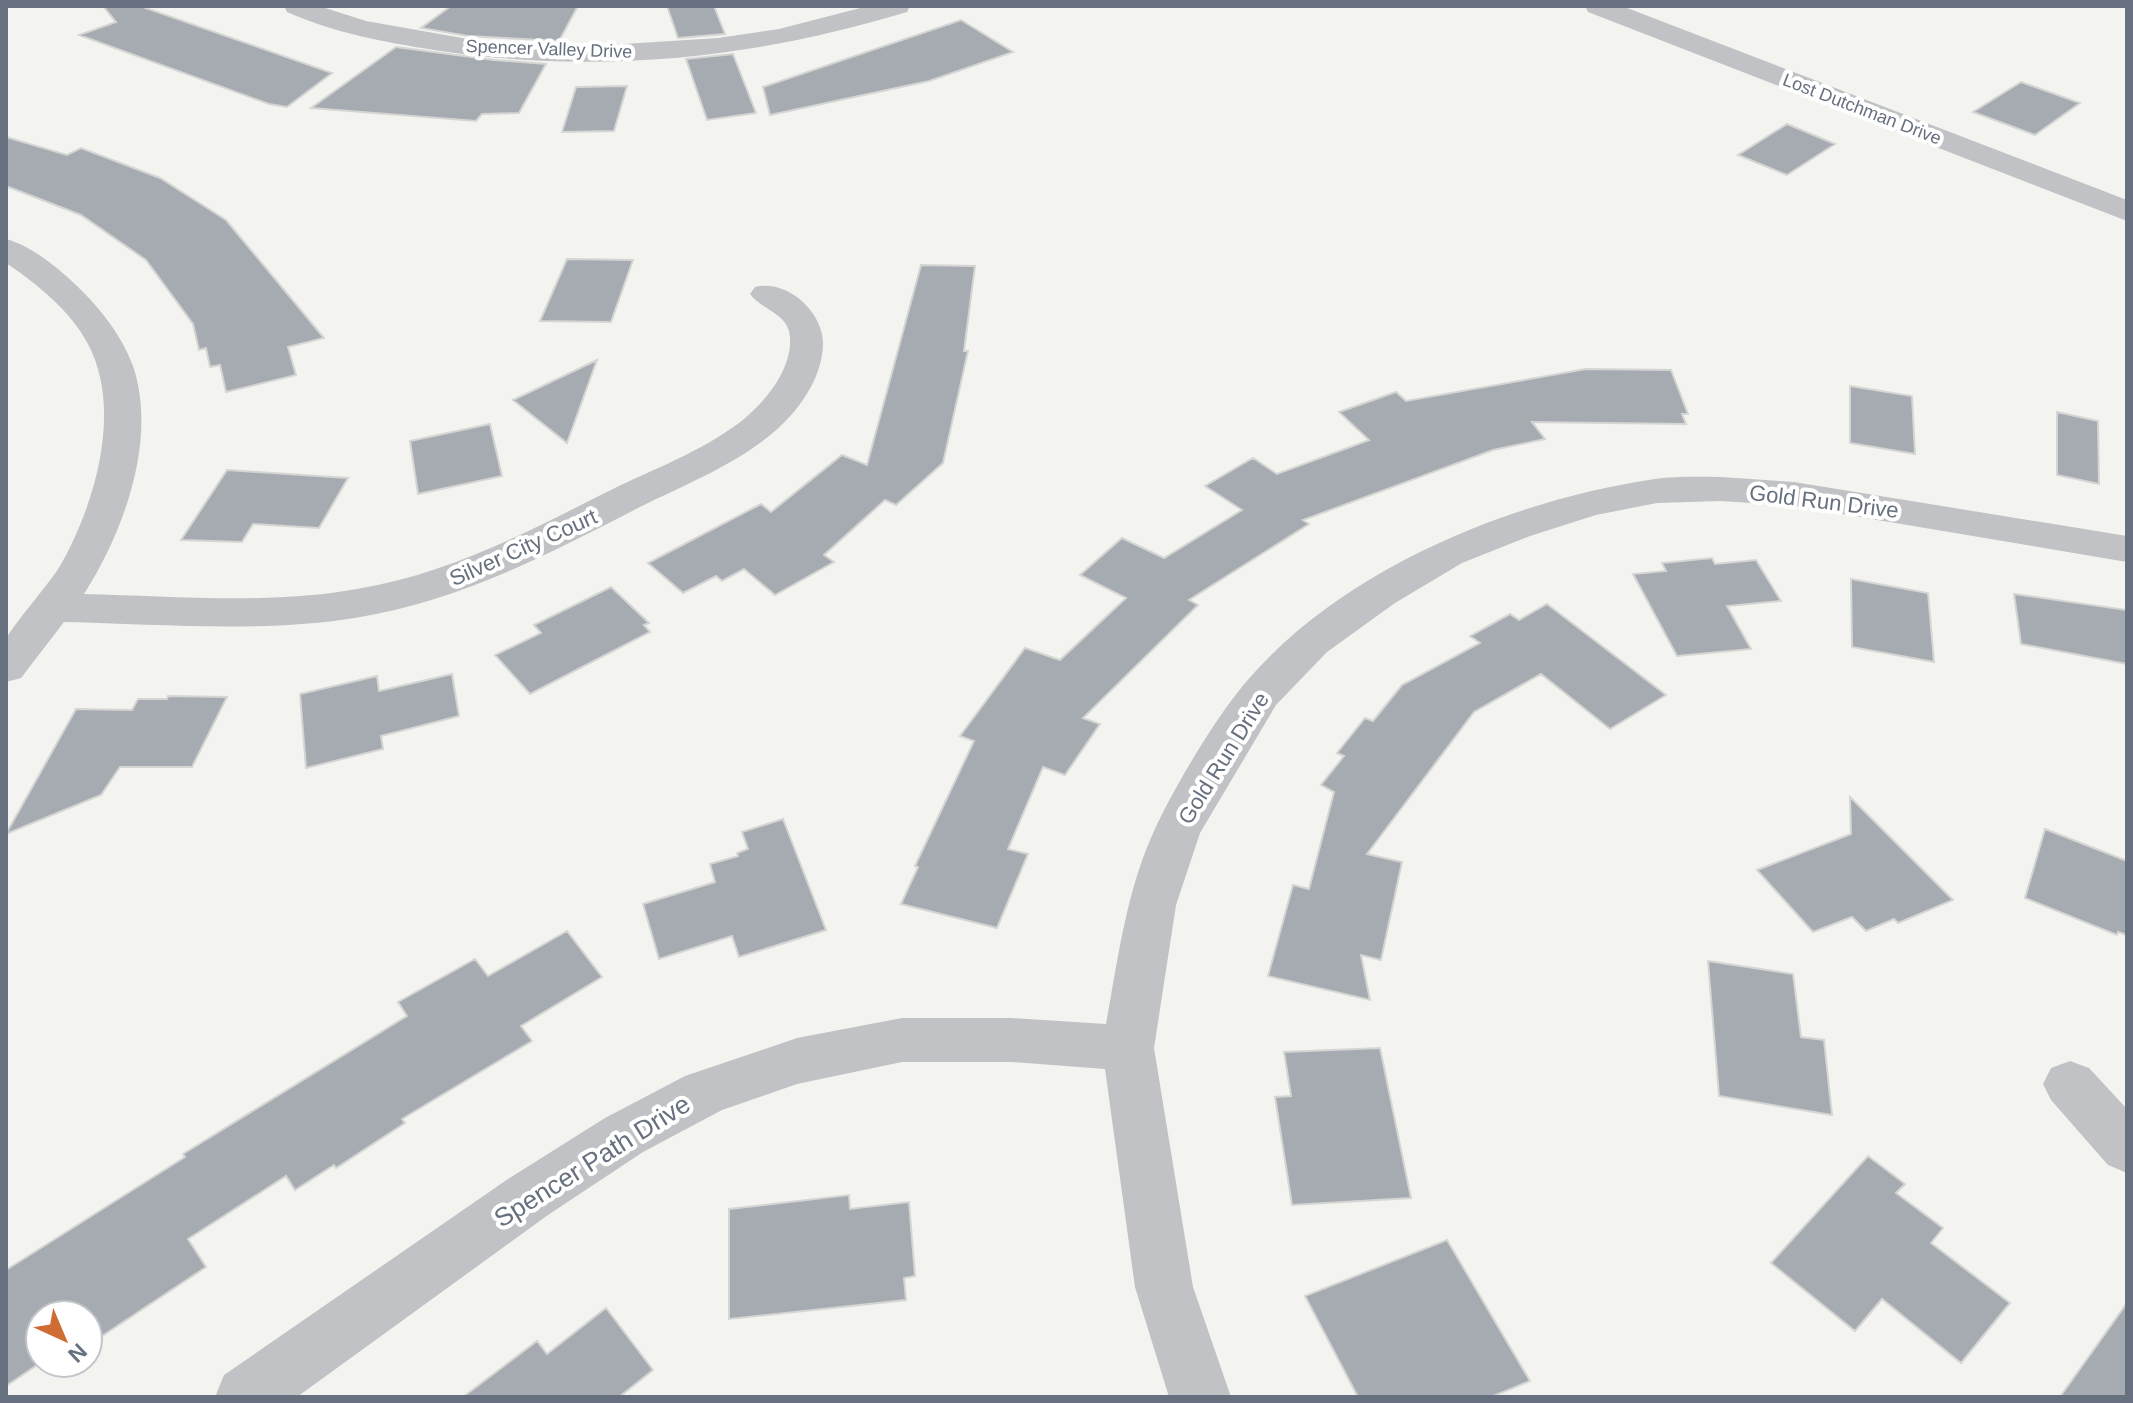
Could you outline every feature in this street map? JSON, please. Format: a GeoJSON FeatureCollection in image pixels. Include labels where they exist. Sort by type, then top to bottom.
{"type":"FeatureCollection","features":[{"type":"Feature","properties":{"kind":"street","name":"Spencer Valley Drive"},"geometry":{"type":"LineString","coordinates":[[297,6],[339,22],[444,45],[621,55],[813,30],[897,6]]}},
{"type":"Feature","properties":{"kind":"street","name":"Lost Dutchman Drive"},"geometry":{"type":"LineString","coordinates":[[1598,6],[2127,211]]}},
{"type":"Feature","properties":{"kind":"street"},"geometry":{"type":"LineString","coordinates":[[6,249],[44,272],[82,308],[108,348],[119,386],[122,431],[111,484],[90,547],[54,608],[6,667]]}},
{"type":"Feature","properties":{"kind":"street","name":"Silver City Court"},"geometry":{"type":"LineString","coordinates":[[54,608],[249,612],[353,604],[427,589],[488,567],[696,464],[756,428],[786,398],[805,361],[806,330],[792,310],[767,294]]}},
{"type":"Feature","properties":{"kind":"street","name":"Gold Run Drive"},"geometry":{"type":"LineString","coordinates":[[1200,1397],[1164,1287],[1128,1048],[1152,905],[1177,832],[1261,694],[1312,642],[1380,593],[1448,554],[1516,527],[1590,504],[1657,491],[1721,489],[1794,494],[2127,549]]}},
{"type":"Feature","properties":{"kind":"street","name":"Spencer Path Drive"},"geometry":{"type":"LineString","coordinates":[[246,1397],[528,1197],[624,1135],[704,1093],[797,1061],[902,1040],[1011,1040],[1128,1048]]}},
{"type":"Feature","properties":{"kind":"street"},"geometry":{"type":"LineString","coordinates":[[2070,1084],[2127,1148]]}},
{"type":"Feature","properties":{"kind":"building"},"geometry":{"type":"Polygon","coordinates":[[[103,6],[140,6],[332,73],[287,107],[269,104],[79,35],[116,22],[103,6]]]}},
{"type":"Feature","properties":{"kind":"building"},"geometry":{"type":"Polygon","coordinates":[[[451,6],[578,6],[559,41],[468,36],[421,28],[451,6]]]}},
{"type":"Feature","properties":{"kind":"building"},"geometry":{"type":"Polygon","coordinates":[[[667,6],[714,6],[725,34],[678,38],[667,6]]]}},
{"type":"Feature","properties":{"kind":"building"},"geometry":{"type":"Polygon","coordinates":[[[961,20],[1013,52],[929,81],[770,115],[763,87],[961,20]]]}},
{"type":"Feature","properties":{"kind":"building"},"geometry":{"type":"Polygon","coordinates":[[[396,47],[546,64],[519,113],[482,114],[476,121],[311,108],[396,47]]]}},
{"type":"Feature","properties":{"kind":"building"},"geometry":{"type":"Polygon","coordinates":[[[733,54],[756,113],[707,120],[686,59],[733,54]]]}},
{"type":"Feature","properties":{"kind":"building"},"geometry":{"type":"Polygon","coordinates":[[[2021,82],[2080,103],[2035,135],[1973,112],[2021,82]]]}},
{"type":"Feature","properties":{"kind":"building"},"geometry":{"type":"Polygon","coordinates":[[[627,86],[614,131],[562,132],[576,87],[627,86]]]}},
{"type":"Feature","properties":{"kind":"building"},"geometry":{"type":"Polygon","coordinates":[[[1787,124],[1835,144],[1787,175],[1738,155],[1787,124]]]}},
{"type":"Feature","properties":{"kind":"building"},"geometry":{"type":"Polygon","coordinates":[[[6,137],[67,155],[81,148],[160,178],[226,220],[324,338],[288,347],[296,375],[226,392],[220,365],[210,367],[206,348],[199,350],[193,324],[146,260],[81,215],[6,186],[6,137]]]}},
{"type":"Feature","properties":{"kind":"building"},"geometry":{"type":"Polygon","coordinates":[[[567,259],[633,260],[611,322],[540,321],[567,259]]]}},
{"type":"Feature","properties":{"kind":"building"},"geometry":{"type":"Polygon","coordinates":[[[921,265],[975,266],[964,351],[968,351],[943,463],[896,505],[885,500],[824,555],[834,562],[775,595],[744,569],[722,581],[716,576],[683,593],[648,563],[761,504],[771,512],[842,455],[867,465],[921,265]]]}},
{"type":"Feature","properties":{"kind":"building"},"geometry":{"type":"Polygon","coordinates":[[[597,360],[567,443],[513,400],[597,360]]]}},
{"type":"Feature","properties":{"kind":"building"},"geometry":{"type":"Polygon","coordinates":[[[1586,369],[1671,370],[1688,414],[1682,414],[1686,424],[1532,422],[1545,439],[1493,450],[1303,520],[1309,524],[1189,600],[1198,605],[1083,718],[1100,724],[1065,775],[1043,767],[1008,849],[1028,854],[997,928],[901,904],[918,867],[915,866],[974,741],[960,736],[1025,648],[1060,660],[1126,598],[1080,575],[1122,538],[1164,558],[1242,510],[1205,486],[1253,458],[1277,474],[1369,440],[1339,412],[1396,392],[1406,401],[1586,369]]]}},
{"type":"Feature","properties":{"kind":"building"},"geometry":{"type":"Polygon","coordinates":[[[1850,386],[1912,396],[1915,454],[1850,443],[1850,386]]]}},
{"type":"Feature","properties":{"kind":"building"},"geometry":{"type":"Polygon","coordinates":[[[2057,412],[2098,421],[2099,484],[2057,475],[2057,412]]]}},
{"type":"Feature","properties":{"kind":"building"},"geometry":{"type":"Polygon","coordinates":[[[490,424],[502,476],[418,494],[410,441],[490,424]]]}},
{"type":"Feature","properties":{"kind":"building"},"geometry":{"type":"Polygon","coordinates":[[[227,470],[348,478],[319,528],[253,524],[242,542],[181,540],[227,470]]]}},
{"type":"Feature","properties":{"kind":"building"},"geometry":{"type":"Polygon","coordinates":[[[1712,558],[1715,564],[1756,560],[1781,601],[1727,606],[1751,649],[1677,656],[1633,574],[1666,571],[1662,563],[1712,558]]]}},
{"type":"Feature","properties":{"kind":"building"},"geometry":{"type":"Polygon","coordinates":[[[1851,579],[1928,593],[1934,662],[1852,647],[1851,579]]]}},
{"type":"Feature","properties":{"kind":"building"},"geometry":{"type":"Polygon","coordinates":[[[611,587],[649,623],[644,625],[650,632],[530,694],[495,655],[541,633],[534,625],[611,587]]]}},
{"type":"Feature","properties":{"kind":"building"},"geometry":{"type":"Polygon","coordinates":[[[2014,594],[2127,610],[2127,664],[2021,644],[2014,594]]]}},
{"type":"Feature","properties":{"kind":"building"},"geometry":{"type":"Polygon","coordinates":[[[1547,604],[1666,695],[1610,729],[1541,674],[1474,712],[1367,854],[1402,862],[1381,960],[1361,955],[1370,1000],[1268,976],[1293,885],[1309,889],[1334,792],[1321,785],[1344,756],[1337,753],[1365,718],[1373,721],[1402,685],[1480,643],[1470,636],[1510,614],[1519,620],[1547,604]]]}},
{"type":"Feature","properties":{"kind":"building"},"geometry":{"type":"Polygon","coordinates":[[[452,674],[459,716],[381,736],[383,749],[306,768],[300,694],[377,676],[379,691],[452,674]]]}},
{"type":"Feature","properties":{"kind":"building"},"geometry":{"type":"Polygon","coordinates":[[[168,696],[227,697],[192,767],[120,767],[101,795],[6,834],[76,709],[132,710],[138,699],[167,699],[168,696]]]}},
{"type":"Feature","properties":{"kind":"building"},"geometry":{"type":"Polygon","coordinates":[[[1850,797],[1953,900],[1898,923],[1894,919],[1866,931],[1852,917],[1813,932],[1757,870],[1851,834],[1850,797]]]}},
{"type":"Feature","properties":{"kind":"building"},"geometry":{"type":"Polygon","coordinates":[[[783,819],[826,930],[739,957],[732,936],[659,959],[643,904],[715,882],[710,864],[738,856],[737,853],[748,849],[742,832],[783,819]]]}},
{"type":"Feature","properties":{"kind":"building"},"geometry":{"type":"Polygon","coordinates":[[[2045,829],[2127,861],[2127,935],[2118,932],[2117,935],[2025,898],[2045,829]]]}},
{"type":"Feature","properties":{"kind":"building"},"geometry":{"type":"Polygon","coordinates":[[[567,931],[602,977],[521,1026],[532,1041],[402,1119],[405,1123],[336,1168],[334,1165],[295,1190],[286,1176],[188,1239],[206,1267],[104,1335],[104,1299],[24,1299],[24,1374],[6,1386],[6,1270],[185,1157],[183,1154],[407,1016],[398,1002],[475,959],[488,976],[567,931]]]}},
{"type":"Feature","properties":{"kind":"building"},"geometry":{"type":"Polygon","coordinates":[[[1708,961],[1793,974],[1801,1037],[1824,1040],[1832,1115],[1719,1096],[1708,961]]]}},
{"type":"Feature","properties":{"kind":"building"},"geometry":{"type":"Polygon","coordinates":[[[1380,1048],[1411,1198],[1292,1205],[1275,1097],[1291,1096],[1284,1052],[1380,1048]]]}},
{"type":"Feature","properties":{"kind":"building"},"geometry":{"type":"Polygon","coordinates":[[[1868,1156],[1905,1184],[1896,1193],[1943,1228],[1931,1243],[2010,1303],[1961,1363],[1882,1299],[1855,1331],[1771,1263],[1868,1156]]]}},
{"type":"Feature","properties":{"kind":"building"},"geometry":{"type":"Polygon","coordinates":[[[849,1195],[850,1209],[909,1202],[915,1276],[904,1278],[906,1300],[729,1319],[729,1209],[849,1195]]]}},
{"type":"Feature","properties":{"kind":"building"},"geometry":{"type":"Polygon","coordinates":[[[1447,1240],[1530,1381],[1491,1397],[1358,1397],[1305,1296],[1447,1240]]]}},
{"type":"Feature","properties":{"kind":"building"},"geometry":{"type":"Polygon","coordinates":[[[2127,1303],[2127,1397],[2060,1397],[2127,1303]]]}},
{"type":"Feature","properties":{"kind":"building"},"geometry":{"type":"Polygon","coordinates":[[[606,1308],[653,1370],[619,1397],[463,1397],[537,1341],[547,1354],[606,1308]]]}}]}
